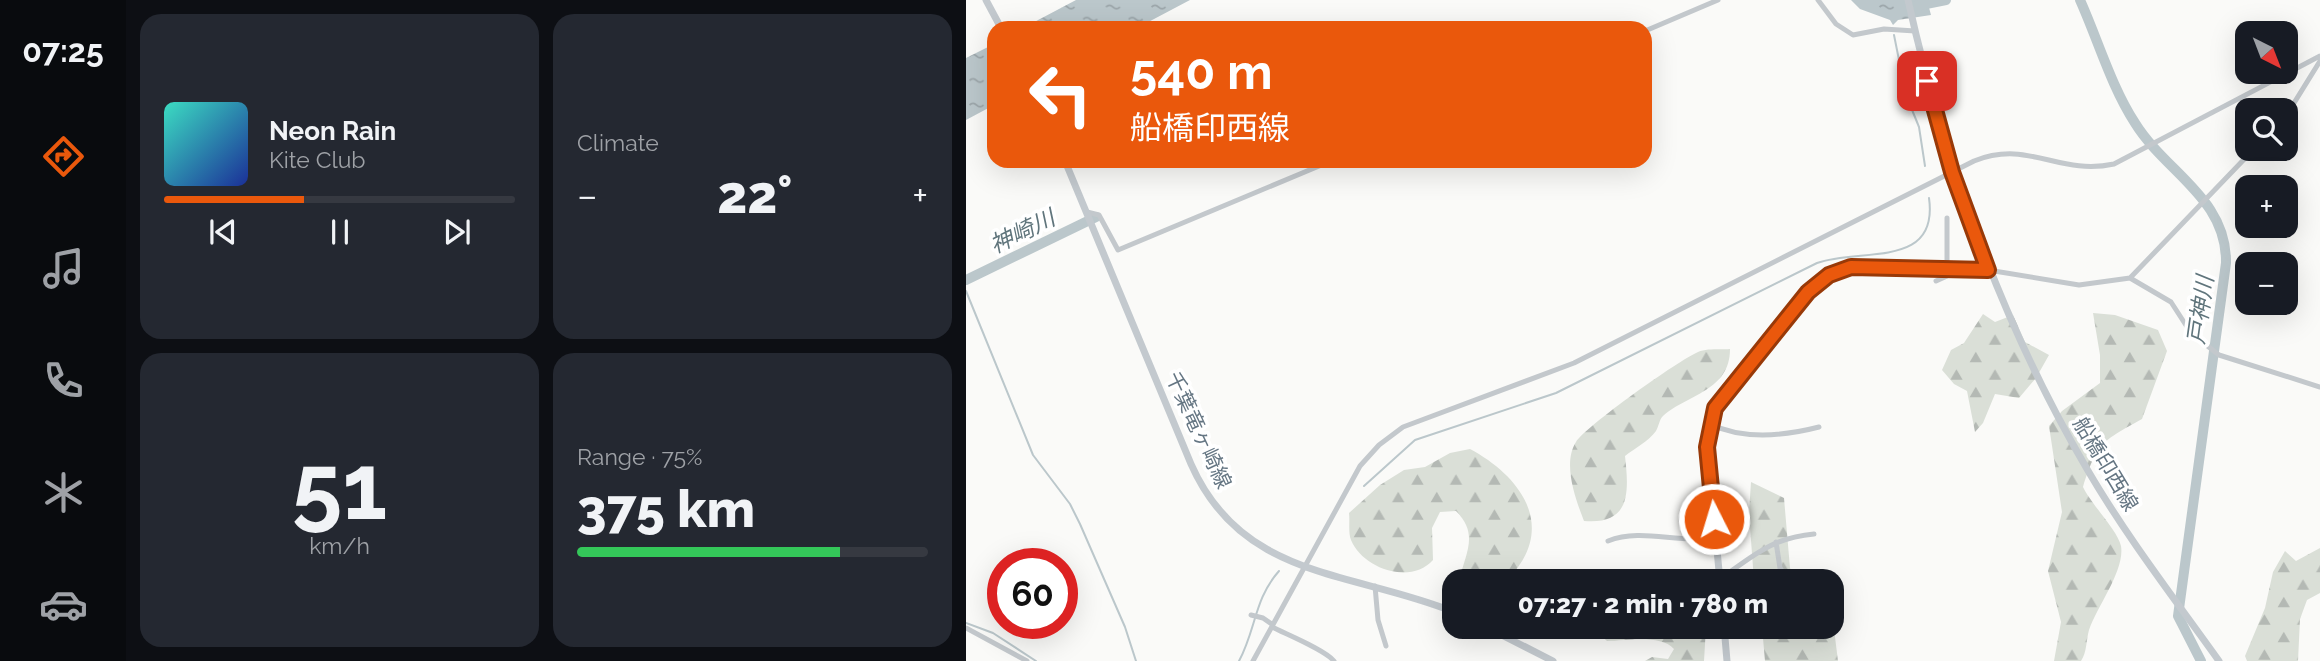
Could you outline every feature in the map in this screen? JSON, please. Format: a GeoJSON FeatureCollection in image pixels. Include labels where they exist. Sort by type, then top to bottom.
{"type":"FeatureCollection","features":[{"type":"Feature","properties":{"kind":"main road"},"geometry":{"type":"LineString","coordinates":[[986,0],[997,21]]}},
{"type":"Feature","properties":{"kind":"main road","name":"船橋印西線"},"geometry":{"type":"LineString","coordinates":[[1908,0],[1952,172],[1988,270],[2056,414],[2087,470],[2134,543],[2220,661]]}},
{"type":"Feature","properties":{"kind":"main road","name":"千葉竜ヶ崎線"},"geometry":{"type":"LineString","coordinates":[[1068,168],[1207,497],[1239,531],[1261,548],[1305,567],[1442,608]]}},
{"type":"Feature","properties":{"kind":"main road"},"geometry":{"type":"LineString","coordinates":[[1719,569],[1707,447],[1715,408],[1808,292],[1829,275],[1861,267],[1988,270]]}},
{"type":"Feature","properties":{"kind":"main road"},"geometry":{"type":"LineString","coordinates":[[1510,639],[1553,661]]}},
{"type":"Feature","properties":{"kind":"main road"},"geometry":{"type":"LineString","coordinates":[[1725,639],[1727,661]]}},
{"type":"Feature","properties":{"kind":"street"},"geometry":{"type":"LineString","coordinates":[[1652,28],[1718,0]]}},
{"type":"Feature","properties":{"kind":"street"},"geometry":{"type":"LineString","coordinates":[[1818,0],[1836,24],[1853,35],[1884,29],[1915,30]]}},
{"type":"Feature","properties":{"kind":"street"},"geometry":{"type":"LineString","coordinates":[[1253,661],[1360,466],[1379,445],[1403,427],[1574,363],[1952,172],[1993,154],[2014,152],[2079,168],[2100,167],[2126,159],[2320,55]]}},
{"type":"Feature","properties":{"kind":"street"},"geometry":{"type":"LineString","coordinates":[[2297,98],[2320,61]]}},
{"type":"Feature","properties":{"kind":"street"},"geometry":{"type":"LineString","coordinates":[[1988,270],[2080,285],[2130,278],[2243,161]]}},
{"type":"Feature","properties":{"kind":"street"},"geometry":{"type":"LineString","coordinates":[[1089,218],[1099,215],[1118,250],[1314,168]]}},
{"type":"Feature","properties":{"kind":"street"},"geometry":{"type":"LineString","coordinates":[[1936,281],[1945,279],[1948,270],[1947,218]]}},
{"type":"Feature","properties":{"kind":"street"},"geometry":{"type":"LineString","coordinates":[[2130,278],[2171,302],[2192,333],[2219,355],[2320,387]]}},
{"type":"Feature","properties":{"kind":"street"},"geometry":{"type":"LineString","coordinates":[[1710,424],[1725,431],[1770,435],[1819,427]]}},
{"type":"Feature","properties":{"kind":"street"},"geometry":{"type":"LineString","coordinates":[[1608,541],[1624,536],[1646,538],[1658,534],[1694,539],[1702,527],[1714,519]]}},
{"type":"Feature","properties":{"kind":"street"},"geometry":{"type":"LineString","coordinates":[[1730,569],[1737,562],[1776,542],[1814,534]]}},
{"type":"Feature","properties":{"kind":"street"},"geometry":{"type":"LineString","coordinates":[[1776,542],[1781,569]]}},
{"type":"Feature","properties":{"kind":"street"},"geometry":{"type":"LineString","coordinates":[[1375,586],[1378,620],[1386,646]]}},
{"type":"Feature","properties":{"kind":"street"},"geometry":{"type":"LineString","coordinates":[[1251,615],[1263,618],[1318,652],[1329,654],[1334,661]]}},
{"type":"Feature","properties":{"kind":"street"},"geometry":{"type":"LineString","coordinates":[[966,628],[1027,661]]}},
{"type":"Feature","properties":{"kind":"green space"},"geometry":{"type":"Polygon","coordinates":[[[2093,313],[2115,315],[2158,330],[2167,351],[2142,419],[2109,439],[2092,461],[2083,487],[2119,540],[2119,566],[2089,630],[2081,661],[2054,661],[2061,622],[2048,571],[2062,512],[2049,426],[2062,411],[2100,383],[2100,355],[2093,313]]]}},
{"type":"Feature","properties":{"kind":"green space"},"geometry":{"type":"Polygon","coordinates":[[[1983,314],[1995,322],[2013,315],[2025,342],[2049,355],[2036,378],[2019,398],[1995,394],[1983,423],[1975,432],[1967,391],[1954,384],[1942,370],[1951,350],[1964,343],[1983,314]]]}},
{"type":"Feature","properties":{"kind":"green space"},"geometry":{"type":"Polygon","coordinates":[[[1730,349],[1728,363],[1715,383],[1663,416],[1653,435],[1625,456],[1626,493],[1619,512],[1611,518],[1584,521],[1570,471],[1576,442],[1614,409],[1688,358],[1702,351],[1730,349]]]}},
{"type":"Feature","properties":{"kind":"green space"},"geometry":{"type":"Polygon","coordinates":[[[1470,449],[1506,475],[1519,490],[1528,507],[1532,524],[1530,543],[1522,562],[1516,569],[1462,569],[1469,536],[1463,519],[1456,511],[1440,512],[1432,528],[1433,560],[1424,568],[1413,572],[1388,570],[1366,559],[1351,540],[1349,513],[1380,485],[1404,470],[1425,467],[1450,453],[1470,449]]]}},
{"type":"Feature","properties":{"kind":"green space"},"geometry":{"type":"Polygon","coordinates":[[[1751,482],[1784,498],[1790,569],[1753,569],[1749,513],[1751,482]]]}},
{"type":"Feature","properties":{"kind":"green space"},"geometry":{"type":"Polygon","coordinates":[[[2320,548],[2320,593],[2307,600],[2300,619],[2298,661],[2247,661],[2245,656],[2265,608],[2273,572],[2285,551],[2296,561],[2320,548]]]}},
{"type":"Feature","properties":{"kind":"green space"},"geometry":{"type":"Polygon","coordinates":[[[1605,639],[1705,639],[1704,661],[1645,661],[1652,657],[1668,659],[1674,649],[1668,644],[1652,640],[1605,639]]]}},
{"type":"Feature","properties":{"kind":"green space"},"geometry":{"type":"Polygon","coordinates":[[[1763,639],[1835,639],[1838,661],[1765,661],[1763,639]]]}},
{"type":"Feature","properties":{"kind":"water"},"geometry":{"type":"Polygon","coordinates":[[[1076,0],[1190,0],[1150,21],[1036,21],[1076,0]]]}},
{"type":"Feature","properties":{"kind":"water"},"geometry":{"type":"Polygon","coordinates":[[[1851,0],[1927,0],[1931,15],[1898,20],[1893,25],[1890,20],[1860,9],[1851,0]]]}},
{"type":"Feature","properties":{"kind":"water"},"geometry":{"type":"Polygon","coordinates":[[[987,48],[987,109],[966,120],[966,58],[987,48]]]}},
{"type":"Feature","properties":{"kind":"waterway","name":"神崎川"},"geometry":{"type":"LineString","coordinates":[[1916,6],[1946,0]]}},
{"type":"Feature","properties":{"kind":"waterway","name":"戸神川"},"geometry":{"type":"LineString","coordinates":[[2080,0],[2126,109],[2148,141],[2206,203],[2224,240],[2226,263],[2178,616],[2201,661]]}},
{"type":"Feature","properties":{"kind":"waterway"},"geometry":{"type":"LineString","coordinates":[[1894,35],[1906,95],[1919,127],[1925,166]]}},
{"type":"Feature","properties":{"kind":"waterway"},"geometry":{"type":"LineString","coordinates":[[1364,486],[1415,440],[1556,393],[1817,263],[1893,252],[1909,246],[1922,236],[1929,221],[1929,198]]}},
{"type":"Feature","properties":{"kind":"waterway","name":"神崎川"},"geometry":{"type":"LineString","coordinates":[[966,280],[1096,217]]}},
{"type":"Feature","properties":{"kind":"waterway"},"geometry":{"type":"LineString","coordinates":[[966,291],[1033,455],[1070,504],[1125,627],[1136,661]]}},
{"type":"Feature","properties":{"kind":"waterway"},"geometry":{"type":"LineString","coordinates":[[1239,661],[1260,604],[1279,571]]}},
{"type":"Feature","properties":{"kind":"waterway"},"geometry":{"type":"LineString","coordinates":[[966,623],[993,633],[1036,661]]}},
{"type":"Feature","properties":{"kind":"route"},"geometry":{"type":"LineString","coordinates":[[1714,519],[1707,447],[1715,408],[1726,391],[1820,281],[1851,267],[1988,270],[1952,172],[1927,81]]}}]}
